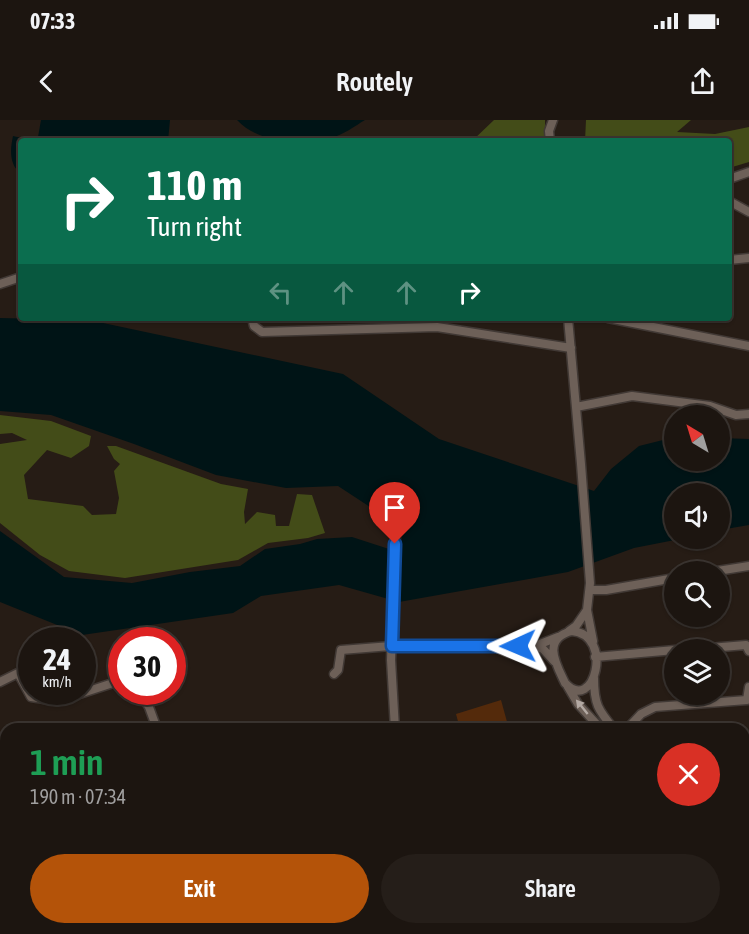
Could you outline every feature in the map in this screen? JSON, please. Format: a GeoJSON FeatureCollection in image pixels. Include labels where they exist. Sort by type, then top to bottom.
{"type":"FeatureCollection","features":[{"type":"Feature","properties":{"kind":"street"},"geometry":{"type":"LineString","coordinates":[[550,138],[549,132],[554,120]]}},
{"type":"Feature","properties":{"kind":"street"},"geometry":{"type":"LineString","coordinates":[[732,178],[749,172]]}},
{"type":"Feature","properties":{"kind":"street"},"geometry":{"type":"LineString","coordinates":[[732,203],[749,212]]}},
{"type":"Feature","properties":{"kind":"street"},"geometry":{"type":"LineString","coordinates":[[732,260],[749,258]]}},
{"type":"Feature","properties":{"kind":"street"},"geometry":{"type":"LineString","coordinates":[[0,284],[18,278]]}},
{"type":"Feature","properties":{"kind":"street"},"geometry":{"type":"LineString","coordinates":[[253,321],[254,326],[262,332],[437,322],[571,348]]}},
{"type":"Feature","properties":{"kind":"street"},"geometry":{"type":"LineString","coordinates":[[568,321],[582,464],[590,587],[587,610],[595,657],[594,698],[610,723]]}},
{"type":"Feature","properties":{"kind":"street"},"geometry":{"type":"LineString","coordinates":[[631,321],[749,346]]}},
{"type":"Feature","properties":{"kind":"street"},"geometry":{"type":"LineString","coordinates":[[576,408],[632,396],[710,406],[736,415],[749,414]]}},
{"type":"Feature","properties":{"kind":"street"},"geometry":{"type":"LineString","coordinates":[[395,544],[392,646],[395,723]]}},
{"type":"Feature","properties":{"kind":"street"},"geometry":{"type":"LineString","coordinates":[[730,569],[749,566]]}},
{"type":"Feature","properties":{"kind":"street"},"geometry":{"type":"LineString","coordinates":[[590,587],[606,590],[664,580]]}},
{"type":"Feature","properties":{"kind":"street"},"geometry":{"type":"LineString","coordinates":[[554,662],[553,648],[563,635],[576,626],[587,610]]}},
{"type":"Feature","properties":{"kind":"street"},"geometry":{"type":"LineString","coordinates":[[535,646],[563,635],[579,632],[594,644]]}},
{"type":"Feature","properties":{"kind":"street"},"geometry":{"type":"LineString","coordinates":[[730,646],[746,645],[749,651]]}},
{"type":"Feature","properties":{"kind":"street"},"geometry":{"type":"LineString","coordinates":[[334,674],[338,670],[341,650],[392,646],[535,646],[543,649],[554,662],[578,704],[595,723]]}},
{"type":"Feature","properties":{"kind":"street"},"geometry":{"type":"LineString","coordinates":[[595,657],[664,651]]}},
{"type":"Feature","properties":{"kind":"street"},"geometry":{"type":"LineString","coordinates":[[0,682],[18,673],[31,697],[58,701],[108,685]]}},
{"type":"Feature","properties":{"kind":"street"},"geometry":{"type":"LineString","coordinates":[[565,683],[573,689],[583,690],[594,678]]}},
{"type":"Feature","properties":{"kind":"street"},"geometry":{"type":"LineString","coordinates":[[633,723],[641,714],[655,707],[747,700],[749,687]]}},
{"type":"Feature","properties":{"kind":"street"},"geometry":{"type":"LineString","coordinates":[[149,705],[155,723]]}},
{"type":"Feature","properties":{"kind":"green space"},"geometry":{"type":"Polygon","coordinates":[[[494,120],[545,120],[545,138],[475,138],[494,120]]]}},
{"type":"Feature","properties":{"kind":"green space"},"geometry":{"type":"Polygon","coordinates":[[[586,120],[691,120],[677,132],[715,134],[749,127],[749,162],[732,167],[732,138],[585,138],[586,120]]]}},
{"type":"Feature","properties":{"kind":"green space"},"geometry":{"type":"Polygon","coordinates":[[[0,415],[51,421],[91,436],[89,446],[71,458],[47,450],[24,475],[28,499],[83,506],[92,515],[116,514],[119,498],[114,471],[120,464],[114,459],[107,446],[116,446],[221,484],[248,489],[244,512],[245,524],[257,512],[275,515],[276,526],[289,526],[297,494],[312,495],[325,533],[308,538],[268,543],[238,560],[125,578],[69,571],[40,555],[0,523],[0,444],[27,440],[12,433],[0,434],[0,415]]]}},
{"type":"Feature","properties":{"kind":"shaded area"},"geometry":{"type":"Polygon","coordinates":[[[41,120],[170,120],[168,138],[35,138],[38,137],[41,120]]]}},
{"type":"Feature","properties":{"kind":"shaded area"},"geometry":{"type":"Polygon","coordinates":[[[237,120],[365,120],[331,138],[268,138],[246,128],[237,120]]]}},
{"type":"Feature","properties":{"kind":"shaded area"},"geometry":{"type":"Polygon","coordinates":[[[13,136],[22,138],[18,138],[18,171],[11,156],[13,136]]]}},
{"type":"Feature","properties":{"kind":"shaded area"},"geometry":{"type":"Polygon","coordinates":[[[0,318],[18,318],[18,321],[94,321],[343,374],[439,439],[594,491],[611,469],[639,446],[664,440],[664,471],[730,471],[730,438],[749,439],[749,525],[730,528],[730,483],[664,483],[664,542],[634,548],[568,572],[399,602],[339,585],[261,596],[233,613],[137,627],[108,627],[108,631],[96,633],[96,627],[62,627],[0,602],[0,531],[64,577],[132,583],[190,572],[240,566],[265,549],[317,539],[352,537],[389,549],[400,549],[402,538],[393,522],[338,486],[286,488],[216,475],[51,415],[0,411],[0,318]]]}},
{"type":"Feature","properties":{"kind":"building"},"geometry":{"type":"Polygon","coordinates":[[[501,700],[507,723],[458,723],[456,714],[501,700]]]}},
{"type":"Feature","properties":{"kind":"route"},"geometry":{"type":"LineString","coordinates":[[395,544],[392,646],[518,646]]}}]}
